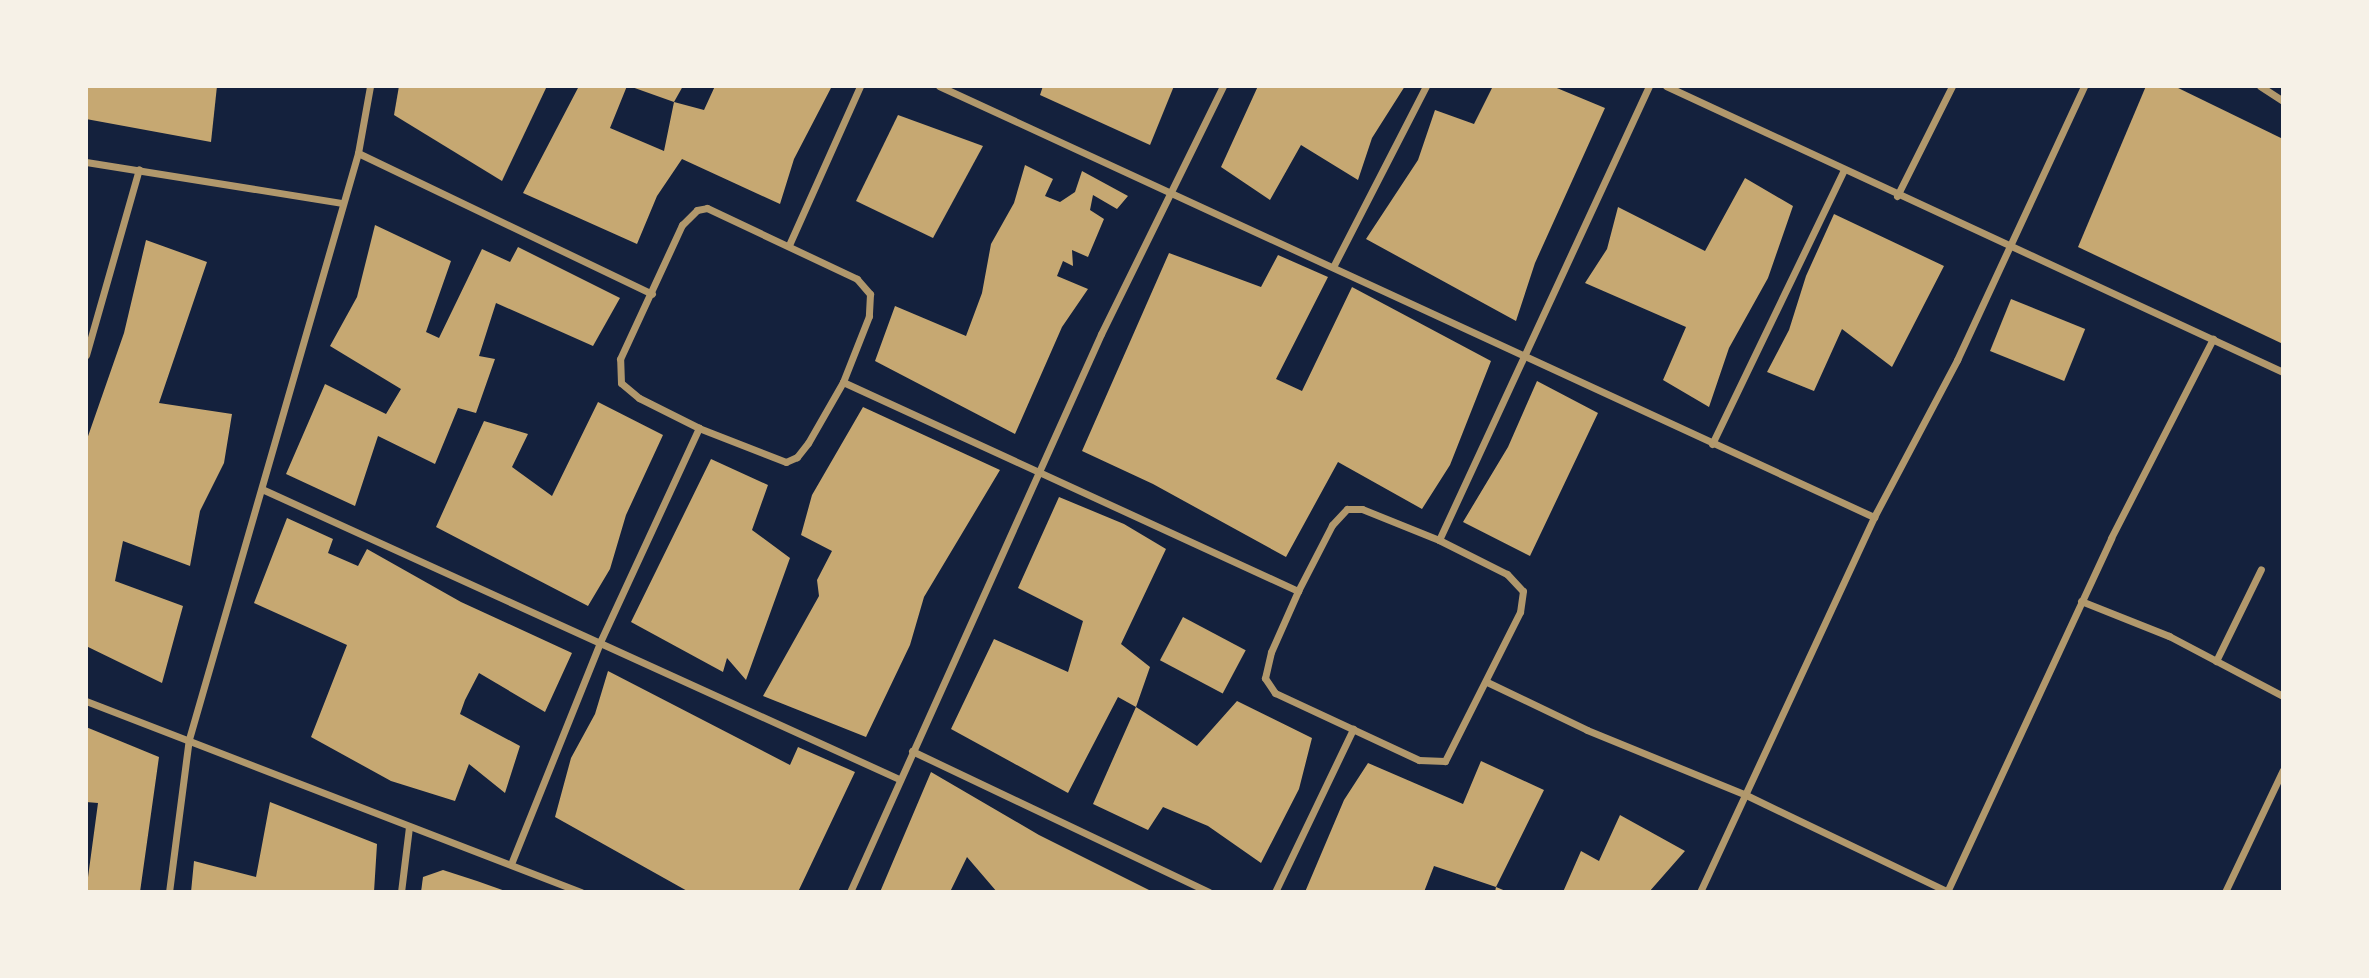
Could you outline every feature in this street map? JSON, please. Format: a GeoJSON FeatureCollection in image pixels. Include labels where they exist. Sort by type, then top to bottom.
{"type":"FeatureCollection","features":[{"type":"Feature","properties":{"kind":"street"},"geometry":{"type":"LineString","coordinates":[[169,892],[189,739],[264,490],[358,153],[370,86]]}},
{"type":"Feature","properties":{"kind":"street"},"geometry":{"type":"LineString","coordinates":[[789,245],[860,86]]}},
{"type":"Feature","properties":{"kind":"street"},"geometry":{"type":"LineString","coordinates":[[939,86],[1528,355],[1712,444],[1874,517]]}},
{"type":"Feature","properties":{"kind":"street"},"geometry":{"type":"LineString","coordinates":[[850,892],[899,779],[1170,192],[1223,86]]}},
{"type":"Feature","properties":{"kind":"street"},"geometry":{"type":"LineString","coordinates":[[1333,267],[1426,86]]}},
{"type":"Feature","properties":{"kind":"street"},"geometry":{"type":"LineString","coordinates":[[1439,540],[1528,355],[1650,86]]}},
{"type":"Feature","properties":{"kind":"street"},"geometry":{"type":"LineString","coordinates":[[1666,86],[1897,196],[2011,244],[2283,372]]}},
{"type":"Feature","properties":{"kind":"street"},"geometry":{"type":"LineString","coordinates":[[1897,196],[1952,86]]}},
{"type":"Feature","properties":{"kind":"street"},"geometry":{"type":"LineString","coordinates":[[1700,892],[1874,517],[2011,244],[2084,86]]}},
{"type":"Feature","properties":{"kind":"street"},"geometry":{"type":"LineString","coordinates":[[2260,86],[2283,101]]}},
{"type":"Feature","properties":{"kind":"street"},"geometry":{"type":"LineString","coordinates":[[358,153],[652,294]]}},
{"type":"Feature","properties":{"kind":"street"},"geometry":{"type":"LineString","coordinates":[[86,162],[343,203]]}},
{"type":"Feature","properties":{"kind":"street"},"geometry":{"type":"LineString","coordinates":[[86,355],[139,169]]}},
{"type":"Feature","properties":{"kind":"street"},"geometry":{"type":"LineString","coordinates":[[1712,444],[1844,170]]}},
{"type":"Feature","properties":{"kind":"street"},"geometry":{"type":"LineString","coordinates":[[697,210],[716,211],[789,245],[856,279],[870,294],[869,316],[843,382],[797,457],[786,462],[699,428],[639,398],[621,383],[620,359],[682,225],[697,210]]}},
{"type":"Feature","properties":{"kind":"street"},"geometry":{"type":"LineString","coordinates":[[1487,682],[1744,794],[1948,892],[2081,601],[2213,339]]}},
{"type":"Feature","properties":{"kind":"street"},"geometry":{"type":"LineString","coordinates":[[843,382],[1042,471],[1298,591]]}},
{"type":"Feature","properties":{"kind":"street"},"geometry":{"type":"LineString","coordinates":[[511,864],[601,640],[699,428]]}},
{"type":"Feature","properties":{"kind":"street"},"geometry":{"type":"LineString","coordinates":[[264,490],[601,640],[899,779]]}},
{"type":"Feature","properties":{"kind":"street"},"geometry":{"type":"LineString","coordinates":[[1347,509],[1362,509],[1439,540],[1507,574],[1523,591],[1520,612],[1445,761],[1419,760],[1275,692],[1265,678],[1271,652],[1332,525],[1347,509]]}},
{"type":"Feature","properties":{"kind":"street"},"geometry":{"type":"LineString","coordinates":[[2216,661],[2261,569]]}},
{"type":"Feature","properties":{"kind":"street"},"geometry":{"type":"LineString","coordinates":[[2081,601],[2145,625],[2283,696]]}},
{"type":"Feature","properties":{"kind":"street"},"geometry":{"type":"LineString","coordinates":[[86,701],[581,892]]}},
{"type":"Feature","properties":{"kind":"street"},"geometry":{"type":"LineString","coordinates":[[1275,892],[1353,729]]}},
{"type":"Feature","properties":{"kind":"street"},"geometry":{"type":"LineString","coordinates":[[912,751],[1209,892]]}},
{"type":"Feature","properties":{"kind":"street"},"geometry":{"type":"LineString","coordinates":[[2225,892],[2283,770]]}},
{"type":"Feature","properties":{"kind":"street"},"geometry":{"type":"LineString","coordinates":[[401,892],[409,827]]}},
{"type":"Feature","properties":{"kind":"building"},"geometry":{"type":"Polygon","coordinates":[[[86,86],[217,86],[211,142],[86,119],[86,86]]]}},
{"type":"Feature","properties":{"kind":"building"},"geometry":{"type":"Polygon","coordinates":[[[399,86],[547,86],[502,181],[394,115],[399,86]]]}},
{"type":"Feature","properties":{"kind":"building"},"geometry":{"type":"Polygon","coordinates":[[[579,86],[627,86],[610,128],[664,151],[674,102],[704,110],[715,86],[832,86],[794,159],[780,204],[682,159],[657,196],[637,244],[523,193],[579,86]]]}},
{"type":"Feature","properties":{"kind":"building"},"geometry":{"type":"Polygon","coordinates":[[[629,86],[683,86],[674,102],[629,86]]]}},
{"type":"Feature","properties":{"kind":"building"},"geometry":{"type":"Polygon","coordinates":[[[1043,86],[1174,86],[1150,145],[1040,95],[1043,86]]]}},
{"type":"Feature","properties":{"kind":"building"},"geometry":{"type":"Polygon","coordinates":[[[1258,86],[1405,86],[1372,138],[1358,180],[1301,145],[1270,200],[1221,167],[1258,86]]]}},
{"type":"Feature","properties":{"kind":"building"},"geometry":{"type":"Polygon","coordinates":[[[1493,86],[1552,86],[1605,108],[1535,263],[1516,321],[1366,239],[1418,160],[1435,110],[1474,124],[1493,86]]]}},
{"type":"Feature","properties":{"kind":"building"},"geometry":{"type":"Polygon","coordinates":[[[2146,86],[2174,86],[2283,139],[2283,344],[2078,247],[2146,86]]]}},
{"type":"Feature","properties":{"kind":"building"},"geometry":{"type":"Polygon","coordinates":[[[898,115],[983,146],[933,238],[856,201],[898,115]]]}},
{"type":"Feature","properties":{"kind":"building"},"geometry":{"type":"Polygon","coordinates":[[[1025,165],[1053,179],[1045,196],[1060,202],[1075,192],[1082,171],[1128,196],[1117,209],[1093,195],[1090,210],[1104,219],[1088,257],[1072,250],[1073,266],[1063,261],[1057,276],[1088,289],[1062,327],[1015,434],[875,361],[895,306],[966,336],[982,293],[991,244],[1014,203],[1025,165]]]}},
{"type":"Feature","properties":{"kind":"building"},"geometry":{"type":"Polygon","coordinates":[[[1745,178],[1793,206],[1768,278],[1729,348],[1709,407],[1663,380],[1686,327],[1585,283],[1607,249],[1618,207],[1705,251],[1745,178]]]}},
{"type":"Feature","properties":{"kind":"building"},"geometry":{"type":"Polygon","coordinates":[[[1834,214],[1944,266],[1892,367],[1842,329],[1814,391],[1767,372],[1789,330],[1806,276],[1834,214]]]}},
{"type":"Feature","properties":{"kind":"building"},"geometry":{"type":"Polygon","coordinates":[[[375,225],[451,261],[426,332],[439,338],[482,249],[510,262],[518,247],[620,298],[593,346],[496,303],[479,356],[495,359],[476,413],[458,408],[435,464],[378,436],[355,506],[286,474],[325,384],[386,414],[401,389],[330,346],[357,297],[375,225]]]}},
{"type":"Feature","properties":{"kind":"building"},"geometry":{"type":"Polygon","coordinates":[[[146,240],[207,262],[159,403],[232,414],[224,463],[200,511],[190,566],[123,541],[115,581],[183,606],[162,683],[86,646],[86,442],[124,333],[146,240]]]}},
{"type":"Feature","properties":{"kind":"building"},"geometry":{"type":"Polygon","coordinates":[[[1169,253],[1261,287],[1278,255],[1328,277],[1276,379],[1302,391],[1352,287],[1491,361],[1450,465],[1422,509],[1338,462],[1286,557],[1153,484],[1082,451],[1169,253]]]}},
{"type":"Feature","properties":{"kind":"building"},"geometry":{"type":"Polygon","coordinates":[[[2011,299],[2085,329],[2064,381],[1990,351],[2011,299]]]}},
{"type":"Feature","properties":{"kind":"building"},"geometry":{"type":"Polygon","coordinates":[[[1537,381],[1598,413],[1530,556],[1463,522],[1508,447],[1537,381]]]}},
{"type":"Feature","properties":{"kind":"building"},"geometry":{"type":"Polygon","coordinates":[[[598,402],[663,435],[626,515],[610,569],[588,606],[436,527],[484,421],[528,434],[512,467],[552,496],[598,402]]]}},
{"type":"Feature","properties":{"kind":"building"},"geometry":{"type":"Polygon","coordinates":[[[863,407],[1000,470],[924,597],[910,645],[866,737],[763,696],[819,596],[817,580],[832,551],[801,535],[812,495],[863,407]]]}},
{"type":"Feature","properties":{"kind":"building"},"geometry":{"type":"Polygon","coordinates":[[[711,459],[768,485],[752,530],[790,558],[746,680],[727,658],[723,672],[631,622],[711,459]]]}},
{"type":"Feature","properties":{"kind":"building"},"geometry":{"type":"Polygon","coordinates":[[[1059,497],[1124,524],[1166,549],[1121,644],[1150,667],[1136,707],[1118,697],[1068,793],[951,729],[994,639],[1068,672],[1083,621],[1018,588],[1059,497]]]}},
{"type":"Feature","properties":{"kind":"building"},"geometry":{"type":"Polygon","coordinates":[[[287,518],[333,539],[328,553],[358,566],[367,549],[461,602],[572,653],[545,712],[479,673],[465,700],[460,714],[520,746],[505,793],[469,764],[455,801],[391,781],[311,737],[347,645],[254,603],[287,518]]]}},
{"type":"Feature","properties":{"kind":"building"},"geometry":{"type":"Polygon","coordinates":[[[1183,617],[1246,650],[1223,694],[1160,660],[1183,617]]]}},
{"type":"Feature","properties":{"kind":"building"},"geometry":{"type":"Polygon","coordinates":[[[608,671],[790,765],[798,747],[855,772],[798,892],[689,892],[555,817],[571,758],[595,714],[608,671]]]}},
{"type":"Feature","properties":{"kind":"building"},"geometry":{"type":"Polygon","coordinates":[[[1237,701],[1312,738],[1299,789],[1261,863],[1208,826],[1163,807],[1148,830],[1093,804],[1136,707],[1197,746],[1237,701]]]}},
{"type":"Feature","properties":{"kind":"building"},"geometry":{"type":"Polygon","coordinates":[[[86,727],[159,757],[140,892],[86,892],[98,803],[86,802],[86,727]]]}},
{"type":"Feature","properties":{"kind":"building"},"geometry":{"type":"Polygon","coordinates":[[[1481,761],[1544,790],[1496,887],[1434,866],[1424,892],[1305,892],[1344,800],[1368,763],[1463,804],[1481,761]]]}},
{"type":"Feature","properties":{"kind":"building"},"geometry":{"type":"Polygon","coordinates":[[[931,772],[1039,835],[1153,892],[997,892],[967,857],[950,892],[880,892],[931,772]]]}},
{"type":"Feature","properties":{"kind":"building"},"geometry":{"type":"Polygon","coordinates":[[[270,802],[377,844],[374,892],[191,892],[194,861],[256,877],[270,802]]]}},
{"type":"Feature","properties":{"kind":"building"},"geometry":{"type":"Polygon","coordinates":[[[1620,815],[1685,851],[1649,892],[1563,892],[1581,851],[1599,861],[1620,815]]]}},
{"type":"Feature","properties":{"kind":"building"},"geometry":{"type":"Polygon","coordinates":[[[443,870],[508,892],[421,892],[423,877],[443,870]]]}},
{"type":"Feature","properties":{"kind":"building"},"geometry":{"type":"Polygon","coordinates":[[[1496,887],[1508,892],[1495,892],[1496,887]]]}}]}
